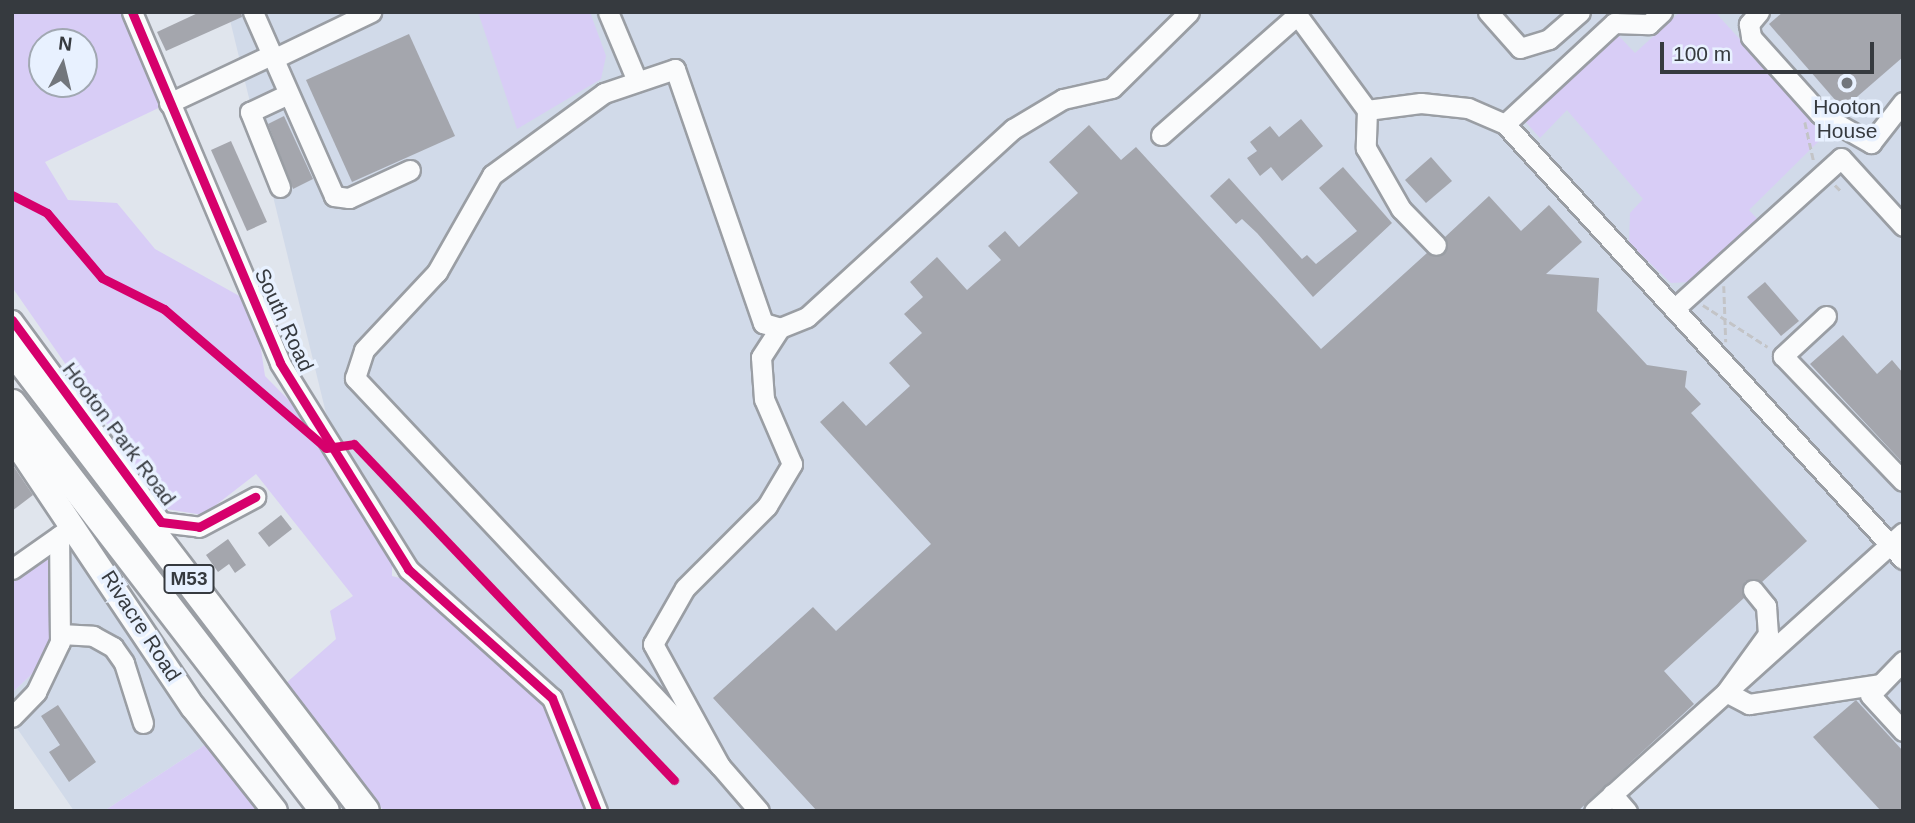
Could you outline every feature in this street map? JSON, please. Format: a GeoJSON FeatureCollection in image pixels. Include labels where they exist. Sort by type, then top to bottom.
{"type":"FeatureCollection","features":[{"type":"Feature","properties":{"kind":"highway","name":"M53"},"geometry":{"type":"LineString","coordinates":[[12,349],[365,811]]}},
{"type":"Feature","properties":{"kind":"highway","name":"M53"},"geometry":{"type":"LineString","coordinates":[[12,404],[325,811]]}},
{"type":"Feature","properties":{"kind":"main road","name":"Rivacre Road"},"geometry":{"type":"LineString","coordinates":[[12,436],[67,530],[193,707],[275,811]]}},
{"type":"Feature","properties":{"kind":"street","name":"South Road"},"geometry":{"type":"LineString","coordinates":[[132,12],[280,363],[378,526],[408,569],[552,698],[597,811]]}},
{"type":"Feature","properties":{"kind":"street"},"geometry":{"type":"LineString","coordinates":[[253,12],[334,196],[349,198],[410,170]]}},
{"type":"Feature","properties":{"kind":"street"},"geometry":{"type":"LineString","coordinates":[[169,103],[371,12]]}},
{"type":"Feature","properties":{"kind":"street"},"geometry":{"type":"LineString","coordinates":[[608,12],[637,81]]}},
{"type":"Feature","properties":{"kind":"street"},"geometry":{"type":"LineString","coordinates":[[720,766],[653,644],[685,588],[767,506],[792,464],[764,399],[761,356],[780,328],[807,317],[1013,129],[1063,99],[1112,88],[1189,12]]}},
{"type":"Feature","properties":{"kind":"street"},"geometry":{"type":"LineString","coordinates":[[1488,12],[1520,48],[1549,39],[1580,12]]}},
{"type":"Feature","properties":{"kind":"street"},"geometry":{"type":"LineString","coordinates":[[1505,124],[1614,23],[1649,24],[1662,12]]}},
{"type":"Feature","properties":{"kind":"street"},"geometry":{"type":"LineString","coordinates":[[1759,12],[1749,24],[1751,37],[1820,114],[1871,143],[1903,102]]}},
{"type":"Feature","properties":{"kind":"street"},"geometry":{"type":"LineString","coordinates":[[1161,135],[1296,13],[1367,110],[1366,148],[1401,209],[1436,245]]}},
{"type":"Feature","properties":{"kind":"street"},"geometry":{"type":"LineString","coordinates":[[759,811],[720,766],[355,378],[364,350],[437,272],[492,175],[604,93],[675,69],[763,323],[780,328]]}},
{"type":"Feature","properties":{"kind":"street"},"geometry":{"type":"LineString","coordinates":[[280,187],[250,113],[288,94]]}},
{"type":"Feature","properties":{"kind":"street"},"geometry":{"type":"LineString","coordinates":[[1367,110],[1421,103],[1468,108],[1505,124],[1718,357],[1899,546],[1726,692],[1594,811]]}},
{"type":"Feature","properties":{"kind":"street"},"geometry":{"type":"LineString","coordinates":[[1674,309],[1841,158],[1903,226]]}},
{"type":"Feature","properties":{"kind":"street"},"geometry":{"type":"LineString","coordinates":[[1826,316],[1783,356],[1903,481]]}},
{"type":"Feature","properties":{"kind":"street","name":"Hooton Park Road"},"geometry":{"type":"LineString","coordinates":[[12,320],[161,522],[199,527],[255,497]]}},
{"type":"Feature","properties":{"kind":"street"},"geometry":{"type":"LineString","coordinates":[[12,569],[67,530]]}},
{"type":"Feature","properties":{"kind":"street"},"geometry":{"type":"LineString","coordinates":[[12,716],[36,692],[60,634],[67,530]]}},
{"type":"Feature","properties":{"kind":"street"},"geometry":{"type":"LineString","coordinates":[[1726,692],[1768,634],[1766,606],[1753,590]]}},
{"type":"Feature","properties":{"kind":"street"},"geometry":{"type":"LineString","coordinates":[[60,634],[93,636],[113,647],[124,663],[143,723]]}},
{"type":"Feature","properties":{"kind":"street"},"geometry":{"type":"LineString","coordinates":[[1903,661],[1870,695],[1903,731]]}},
{"type":"Feature","properties":{"kind":"street"},"geometry":{"type":"LineString","coordinates":[[1726,692],[1749,704],[1879,684]]}},
{"type":"Feature","properties":{"kind":"street"},"geometry":{"type":"LineString","coordinates":[[1612,794],[1627,811]]}},
{"type":"Feature","properties":{"kind":"path"},"geometry":{"type":"LineString","coordinates":[[1803,97],[1808,156],[1841,191]]}},
{"type":"Feature","properties":{"kind":"path"},"geometry":{"type":"LineString","coordinates":[[1718,357],[1727,349],[1723,265]]}},
{"type":"Feature","properties":{"kind":"path"},"geometry":{"type":"LineString","coordinates":[[1692,294],[1726,321],[1783,356]]}},
{"type":"Feature","properties":{"kind":"shaded area"},"geometry":{"type":"Polygon","coordinates":[[[12,12],[132,12],[169,103],[45,162],[68,200],[117,203],[155,249],[243,298],[259,336],[265,376],[334,446],[392,560],[392,576],[407,580],[555,716],[594,811],[384,811],[285,684],[336,639],[330,611],[353,596],[256,474],[203,515],[166,509],[12,287],[12,12]]]}},
{"type":"Feature","properties":{"kind":"shaded area"},"geometry":{"type":"Polygon","coordinates":[[[228,12],[1903,12],[1903,811],[597,811],[408,569],[334,446],[228,12]]]}},
{"type":"Feature","properties":{"kind":"shaded area"},"geometry":{"type":"Polygon","coordinates":[[[478,12],[590,12],[606,56],[601,79],[517,129],[478,12]]]}},
{"type":"Feature","properties":{"kind":"shaded area"},"geometry":{"type":"Polygon","coordinates":[[[1680,12],[1715,12],[1826,134],[1749,210],[1760,222],[1691,282],[1671,283],[1629,243],[1630,213],[1643,199],[1567,110],[1540,138],[1521,117],[1617,34],[1635,53],[1680,12]]]}},
{"type":"Feature","properties":{"kind":"shaded area"},"geometry":{"type":"Polygon","coordinates":[[[77,533],[217,737],[104,811],[74,811],[12,721],[12,693],[54,653],[58,544],[77,533]]]}},
{"type":"Feature","properties":{"kind":"shaded area"},"geometry":{"type":"Polygon","coordinates":[[[58,544],[54,653],[12,693],[12,577],[58,544]]]}},
{"type":"Feature","properties":{"kind":"shaded area"},"geometry":{"type":"Polygon","coordinates":[[[217,737],[265,811],[104,811],[217,737]]]}},
{"type":"Feature","properties":{"kind":"building"},"geometry":{"type":"Polygon","coordinates":[[[200,12],[241,12],[242,17],[166,51],[157,32],[200,12]]]}},
{"type":"Feature","properties":{"kind":"building","name":"Hooton House"},"geometry":{"type":"Polygon","coordinates":[[[1783,12],[1903,12],[1903,57],[1843,109],[1769,24],[1783,12]]]}},
{"type":"Feature","properties":{"kind":"building"},"geometry":{"type":"Polygon","coordinates":[[[409,34],[455,136],[352,182],[306,80],[409,34]]]}},
{"type":"Feature","properties":{"kind":"building"},"geometry":{"type":"Polygon","coordinates":[[[284,116],[313,179],[293,189],[268,124],[284,116]]]}},
{"type":"Feature","properties":{"kind":"building"},"geometry":{"type":"Polygon","coordinates":[[[1301,119],[1323,146],[1282,181],[1271,167],[1260,176],[1247,158],[1257,151],[1250,142],[1270,126],[1279,137],[1301,119]]]}},
{"type":"Feature","properties":{"kind":"building"},"geometry":{"type":"Polygon","coordinates":[[[1089,125],[1121,160],[1136,147],[1321,349],[1427,253],[1444,254],[1445,237],[1489,196],[1521,231],[1549,205],[1582,242],[1546,274],[1599,278],[1597,311],[1647,365],[1687,371],[1685,387],[1701,404],[1691,413],[1807,541],[1762,582],[1745,581],[1744,598],[1664,671],[1694,704],[1578,811],[817,811],[713,698],[813,607],[836,631],[931,544],[820,422],[843,401],[866,426],[910,386],[889,363],[922,333],[904,314],[923,297],[910,282],[937,257],[967,290],[1001,260],[988,246],[1005,231],[1019,247],[1078,193],[1049,162],[1089,125]]]}},
{"type":"Feature","properties":{"kind":"building"},"geometry":{"type":"Polygon","coordinates":[[[231,141],[267,222],[247,231],[211,150],[231,141]]]}},
{"type":"Feature","properties":{"kind":"building"},"geometry":{"type":"Polygon","coordinates":[[[1431,157],[1452,181],[1426,203],[1405,180],[1431,157]]]}},
{"type":"Feature","properties":{"kind":"building"},"geometry":{"type":"Polygon","coordinates":[[[1343,167],[1392,223],[1313,297],[1257,233],[1242,219],[1236,224],[1210,196],[1229,178],[1302,259],[1307,255],[1316,264],[1357,231],[1319,188],[1343,167]]]}},
{"type":"Feature","properties":{"kind":"building"},"geometry":{"type":"Polygon","coordinates":[[[1765,282],[1799,321],[1781,336],[1747,297],[1765,282]]]}},
{"type":"Feature","properties":{"kind":"building"},"geometry":{"type":"Polygon","coordinates":[[[1843,335],[1877,374],[1892,360],[1903,373],[1903,463],[1810,364],[1843,335]]]}},
{"type":"Feature","properties":{"kind":"building"},"geometry":{"type":"Polygon","coordinates":[[[12,464],[33,495],[12,511],[12,464]]]}},
{"type":"Feature","properties":{"kind":"building"},"geometry":{"type":"Polygon","coordinates":[[[281,515],[292,529],[269,547],[258,533],[281,515]]]}},
{"type":"Feature","properties":{"kind":"building"},"geometry":{"type":"Polygon","coordinates":[[[228,539],[246,565],[235,573],[229,564],[218,572],[206,555],[228,539]]]}},
{"type":"Feature","properties":{"kind":"building"},"geometry":{"type":"Polygon","coordinates":[[[1856,700],[1903,751],[1903,811],[1881,811],[1813,737],[1856,700]]]}},
{"type":"Feature","properties":{"kind":"building"},"geometry":{"type":"Polygon","coordinates":[[[58,705],[96,762],[69,782],[49,752],[60,745],[41,716],[58,705]]]}},
{"type":"Feature","properties":{"kind":"cycle path"},"geometry":{"type":"LineString","coordinates":[[132,12],[280,363],[408,569],[552,698],[597,811]]}},
{"type":"Feature","properties":{"kind":"cycle path"},"geometry":{"type":"LineString","coordinates":[[12,195],[47,213],[102,278],[164,309],[326,448],[354,444],[674,780]]}},
{"type":"Feature","properties":{"kind":"cycle path"},"geometry":{"type":"LineString","coordinates":[[12,320],[161,522],[199,527],[255,497]]}},
{"type":"Feature","properties":{"kind":"place","name":"Hooton House"},"geometry":{"type":"Point","coordinates":[1847,83]}}]}
